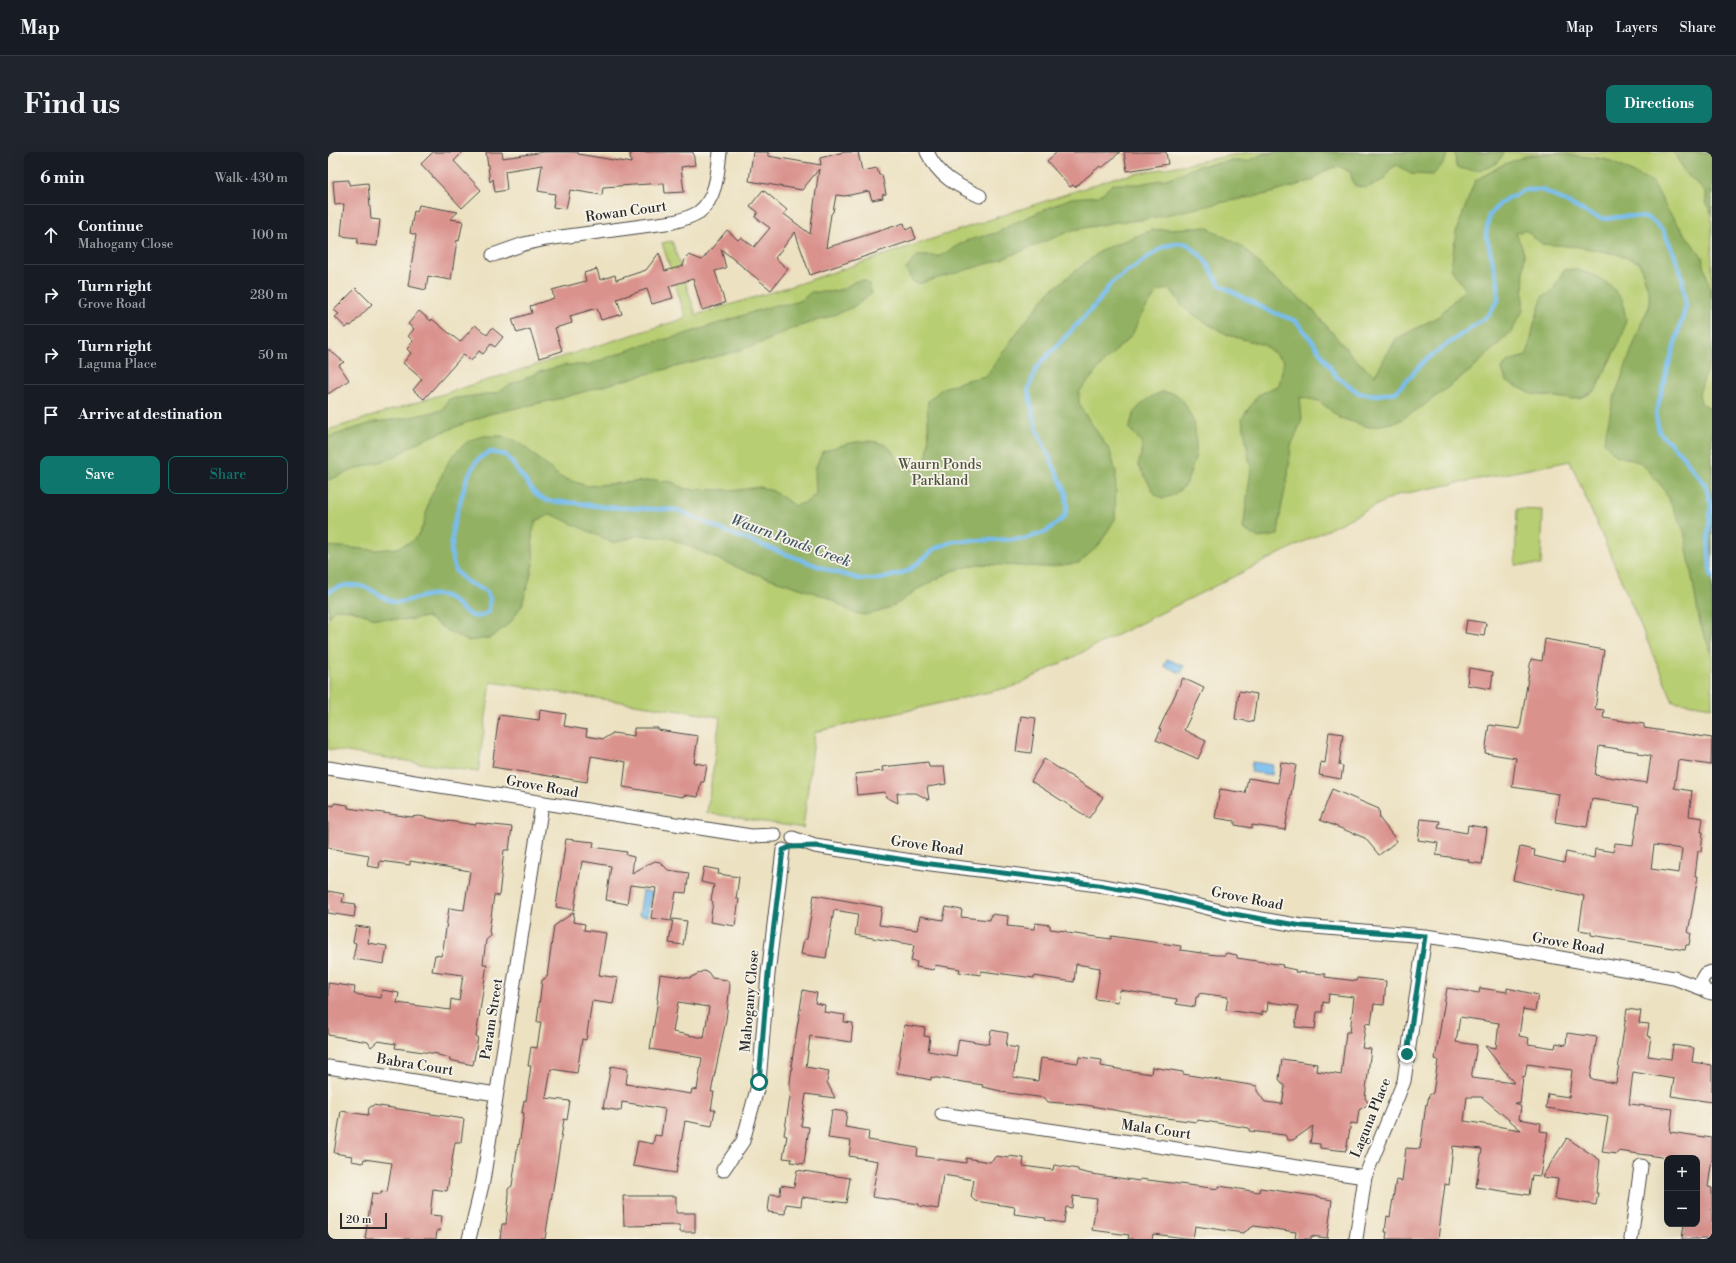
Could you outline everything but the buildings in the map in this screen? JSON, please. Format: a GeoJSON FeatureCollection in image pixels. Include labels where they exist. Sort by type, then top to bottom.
{"type":"FeatureCollection","features":[{"type":"Feature","properties":{"kind":"street","name":"Rowan Court"},"geometry":{"type":"LineString","coordinates":[[493,255],[524,244],[546,239],[673,222],[687,218],[699,212],[708,202],[714,187],[720,152]]}},
{"type":"Feature","properties":{"kind":"street"},"geometry":{"type":"LineString","coordinates":[[927,152],[933,164],[945,177],[980,196]]}},
{"type":"Feature","properties":{"kind":"street","name":"Grove Road"},"geometry":{"type":"LineString","coordinates":[[328,768],[470,790],[542,804],[751,836],[783,843],[816,846],[931,864],[1098,885],[1164,897],[1228,913],[1302,926],[1425,936],[1487,945],[1674,978],[1708,977]]}},
{"type":"Feature","properties":{"kind":"street","name":"Param Street"},"geometry":{"type":"LineString","coordinates":[[469,1239],[482,1181],[542,804]]}},
{"type":"Feature","properties":{"kind":"street","name":"Mahogany Close"},"geometry":{"type":"LineString","coordinates":[[723,1170],[742,1141],[759,1082],[768,974],[783,843]]}},
{"type":"Feature","properties":{"kind":"street","name":"Laguna Place"},"geometry":{"type":"LineString","coordinates":[[1356,1239],[1365,1177],[1404,1080],[1425,936]]}},
{"type":"Feature","properties":{"kind":"street","name":"Babra Court"},"geometry":{"type":"LineString","coordinates":[[328,1067],[496,1094]]}},
{"type":"Feature","properties":{"kind":"street","name":"Mala Court"},"geometry":{"type":"LineString","coordinates":[[942,1114],[1365,1177]]}},
{"type":"Feature","properties":{"kind":"street"},"geometry":{"type":"LineString","coordinates":[[1631,1239],[1642,1166]]}},
{"type":"Feature","properties":{"kind":"green space","name":"Waurn Ponds Parkland"},"geometry":{"type":"Polygon","coordinates":[[[1249,152],[1712,152],[1712,707],[1673,701],[1570,461],[1397,495],[1015,686],[815,732],[803,828],[707,813],[720,717],[491,682],[478,772],[328,749],[328,430],[686,318],[662,243],[672,241],[696,315],[798,284],[1114,178],[1249,152]]]}},
{"type":"Feature","properties":{"kind":"green space"},"geometry":{"type":"Polygon","coordinates":[[[1278,152],[1449,152],[1443,164],[1433,175],[1411,174],[1397,165],[1389,170],[1385,179],[1366,188],[1354,185],[1350,172],[1339,166],[1324,171],[1314,180],[1268,194],[1142,220],[1116,222],[1073,230],[997,261],[918,284],[912,281],[906,269],[917,256],[940,256],[965,241],[996,233],[1012,224],[1071,198],[1099,196],[1113,184],[1140,184],[1170,178],[1198,166],[1230,161],[1248,161],[1263,154],[1278,152]]]}},
{"type":"Feature","properties":{"kind":"green space"},"geometry":{"type":"Polygon","coordinates":[[[1455,152],[1504,152],[1501,158],[1490,167],[1469,170],[1456,167],[1455,152]]]}},
{"type":"Feature","properties":{"kind":"green space"},"geometry":{"type":"Polygon","coordinates":[[[1672,152],[1712,152],[1712,214],[1706,202],[1706,192],[1683,171],[1678,158],[1672,152]]]}},
{"type":"Feature","properties":{"kind":"green space"},"geometry":{"type":"Polygon","coordinates":[[[1552,153],[1605,159],[1653,182],[1668,211],[1702,257],[1709,284],[1712,305],[1712,353],[1699,394],[1701,403],[1712,409],[1712,655],[1700,624],[1684,531],[1663,488],[1642,463],[1616,455],[1604,442],[1613,401],[1643,319],[1649,307],[1649,292],[1639,262],[1616,254],[1580,247],[1542,244],[1525,230],[1516,233],[1524,253],[1523,310],[1512,331],[1471,370],[1423,406],[1397,422],[1369,427],[1340,418],[1319,401],[1300,397],[1302,420],[1291,446],[1288,476],[1281,509],[1278,535],[1259,538],[1243,529],[1251,470],[1242,418],[1258,395],[1279,385],[1284,361],[1264,345],[1228,335],[1208,324],[1183,307],[1173,292],[1169,289],[1158,291],[1141,315],[1132,335],[1106,360],[1079,392],[1079,403],[1110,451],[1116,472],[1115,519],[1099,545],[1079,563],[1045,567],[977,564],[952,571],[916,590],[899,603],[879,612],[864,615],[852,612],[824,596],[741,569],[672,539],[639,535],[614,543],[551,514],[536,521],[532,535],[534,560],[522,605],[510,623],[490,638],[468,641],[446,630],[427,617],[406,620],[375,618],[351,610],[335,609],[328,617],[328,546],[376,550],[397,548],[411,542],[419,534],[424,523],[429,500],[450,459],[470,440],[484,436],[502,436],[520,443],[560,477],[587,486],[656,480],[672,482],[685,489],[738,490],[760,487],[773,491],[795,506],[807,502],[816,493],[815,469],[822,452],[838,446],[858,442],[877,442],[885,445],[892,451],[899,465],[915,470],[922,465],[928,449],[928,401],[943,388],[967,380],[986,376],[1015,335],[1049,292],[1103,249],[1152,230],[1206,227],[1243,247],[1270,275],[1309,306],[1356,360],[1375,375],[1396,339],[1439,316],[1465,289],[1451,269],[1456,232],[1475,181],[1502,165],[1526,156],[1552,153]]]}},
{"type":"Feature","properties":{"kind":"green space"},"geometry":{"type":"Polygon","coordinates":[[[1574,269],[1596,276],[1611,286],[1622,299],[1626,319],[1623,334],[1595,391],[1581,398],[1571,399],[1532,394],[1506,381],[1502,369],[1508,361],[1526,356],[1543,296],[1551,293],[1564,270],[1574,269]]]}},
{"type":"Feature","properties":{"kind":"green space"},"geometry":{"type":"Polygon","coordinates":[[[863,280],[869,284],[872,294],[853,307],[791,329],[759,344],[558,399],[489,414],[422,440],[393,458],[356,469],[328,480],[328,437],[375,422],[406,418],[442,410],[449,399],[496,393],[539,372],[565,365],[587,365],[640,346],[682,335],[775,305],[789,304],[802,300],[811,292],[829,292],[843,289],[854,282],[863,280]]]}},
{"type":"Feature","properties":{"kind":"green space"},"geometry":{"type":"Polygon","coordinates":[[[1162,392],[1176,394],[1184,402],[1194,423],[1196,455],[1186,485],[1173,495],[1162,499],[1155,494],[1138,465],[1142,446],[1141,442],[1130,430],[1133,417],[1140,406],[1150,398],[1162,392]]]}},
{"type":"Feature","properties":{"kind":"green space"},"geometry":{"type":"Polygon","coordinates":[[[1517,509],[1543,510],[1541,565],[1515,565],[1517,509]]]}},
{"type":"Feature","properties":{"kind":"water"},"geometry":{"type":"Polygon","coordinates":[[[1167,659],[1184,666],[1181,673],[1164,666],[1167,659]]]}},
{"type":"Feature","properties":{"kind":"water"},"geometry":{"type":"Polygon","coordinates":[[[1252,762],[1273,765],[1272,775],[1251,772],[1252,762]]]}},
{"type":"Feature","properties":{"kind":"water"},"geometry":{"type":"Polygon","coordinates":[[[643,891],[652,892],[648,916],[639,915],[643,891]]]}},
{"type":"Feature","properties":{"kind":"waterway","name":"Waurn Ponds Creek"},"geometry":{"type":"LineString","coordinates":[[328,592],[346,585],[359,586],[365,587],[393,602],[402,602],[427,596],[439,595],[451,599],[465,612],[476,617],[489,611],[490,598],[486,591],[465,581],[455,570],[451,553],[453,527],[467,478],[476,462],[490,452],[506,455],[534,492],[539,497],[548,501],[604,507],[678,510],[727,532],[831,571],[860,579],[881,579],[908,571],[936,548],[955,541],[1024,539],[1046,532],[1064,517],[1067,508],[1066,493],[1036,428],[1028,390],[1037,367],[1098,302],[1111,283],[1163,247],[1177,243],[1188,244],[1204,259],[1220,285],[1267,310],[1296,321],[1313,342],[1336,376],[1359,393],[1377,395],[1396,392],[1425,360],[1489,315],[1498,300],[1498,282],[1486,235],[1489,216],[1500,203],[1524,190],[1543,190],[1587,213],[1604,219],[1627,216],[1649,218],[1663,230],[1674,253],[1682,276],[1686,306],[1656,414],[1659,432],[1682,455],[1705,484],[1711,505],[1708,537],[1712,577]]}},
{"type":"Feature","properties":{"kind":"route"},"geometry":{"type":"LineString","coordinates":[[759,1082],[768,974],[783,850],[790,847],[816,846],[931,864],[1098,885],[1164,897],[1228,913],[1302,926],[1425,936],[1407,1054]]}}]}
